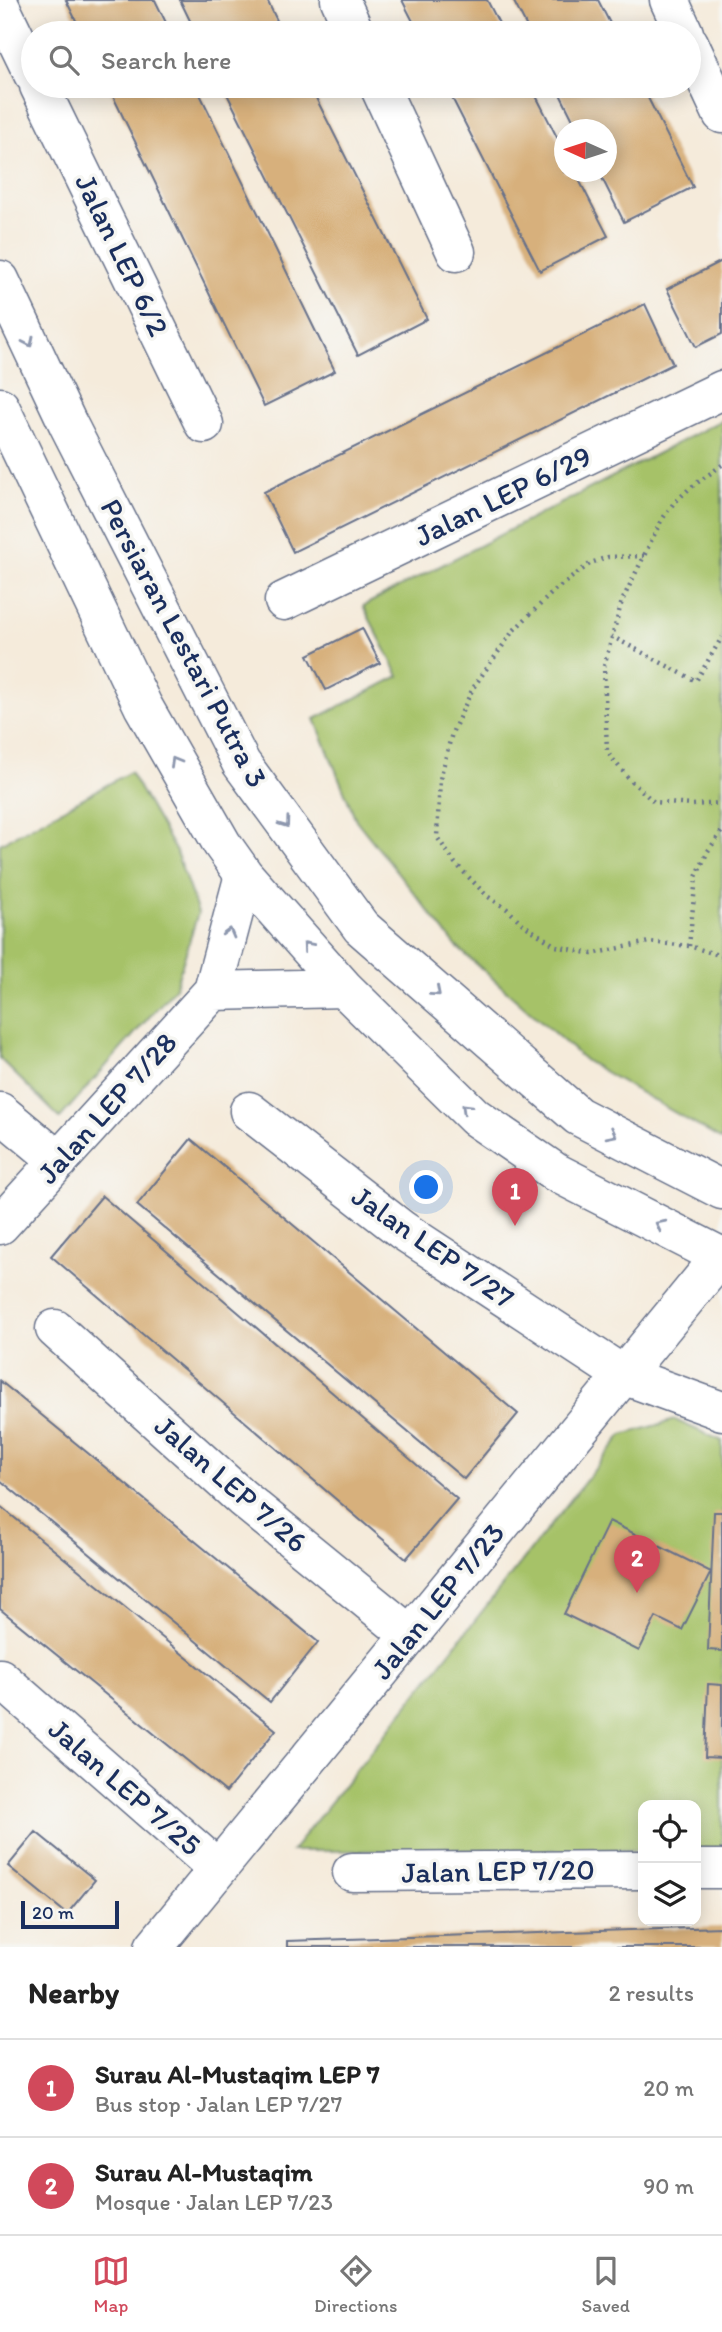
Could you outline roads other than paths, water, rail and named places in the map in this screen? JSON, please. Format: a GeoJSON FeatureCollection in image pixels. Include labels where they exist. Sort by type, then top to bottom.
{"type":"FeatureCollection","features":[{"type":"Feature","properties":{"kind":"street"},"geometry":{"type":"LineString","coordinates":[[340,0],[350,21]]}},
{"type":"Feature","properties":{"kind":"street"},"geometry":{"type":"LineString","coordinates":[[668,0],[678,21]]}},
{"type":"Feature","properties":{"kind":"street"},"geometry":{"type":"LineString","coordinates":[[0,6],[21,49]]}},
{"type":"Feature","properties":{"kind":"street"},"geometry":{"type":"LineString","coordinates":[[701,69],[722,114]]}},
{"type":"Feature","properties":{"kind":"street","name":"Jalan LEP 6/2"},"geometry":{"type":"LineString","coordinates":[[45,98],[204,424]]}},
{"type":"Feature","properties":{"kind":"street"},"geometry":{"type":"LineString","coordinates":[[385,98],[456,251]]}},
{"type":"Feature","properties":{"kind":"street","name":"Persiaran Lestari Putra 3"},"geometry":{"type":"LineString","coordinates":[[0,280],[68,424],[241,763],[361,927],[579,1116],[722,1191]]}},
{"type":"Feature","properties":{"kind":"street","name":"Jalan LEP 6/29"},"geometry":{"type":"LineString","coordinates":[[284,601],[722,390]]}},
{"type":"Feature","properties":{"kind":"street","name":"Persiaran Lestari Putra 3"},"geometry":{"type":"LineString","coordinates":[[0,407],[143,706],[222,844],[244,875],[344,988],[475,1116],[555,1172],[722,1256]]}},
{"type":"Feature","properties":{"kind":"street"},"geometry":{"type":"LineString","coordinates":[[244,875],[213,991],[344,988]]}},
{"type":"Feature","properties":{"kind":"street","name":"Jalan LEP 7/28"},"geometry":{"type":"LineString","coordinates":[[0,1225],[213,991]]}},
{"type":"Feature","properties":{"kind":"street","name":"Jalan LEP 7/27"},"geometry":{"type":"LineString","coordinates":[[249,1111],[402,1230],[623,1376],[722,1411]]}},
{"type":"Feature","properties":{"kind":"street"},"geometry":{"type":"LineString","coordinates":[[0,1112],[58,1161]]}},
{"type":"Feature","properties":{"kind":"street","name":"Jalan LEP 7/23"},"geometry":{"type":"LineString","coordinates":[[154,1947],[722,1256]]}},
{"type":"Feature","properties":{"kind":"street","name":"Jalan LEP 7/26"},"geometry":{"type":"LineString","coordinates":[[55,1329],[242,1498],[410,1635]]}},
{"type":"Feature","properties":{"kind":"street","name":"Jalan LEP 7/25"},"geometry":{"type":"LineString","coordinates":[[0,1678],[218,1869]]}},
{"type":"Feature","properties":{"kind":"street"},"geometry":{"type":"LineString","coordinates":[[701,1869],[722,1869]]}},
{"type":"Feature","properties":{"kind":"street","name":"Jalan LEP 7/20"},"geometry":{"type":"LineString","coordinates":[[352,1872],[638,1870]]}},
{"type":"Feature","properties":{"kind":"place","name":"Surau Al-Mustaqim LEP 7"},"geometry":{"type":"Point","coordinates":[515,1226]}},
{"type":"Feature","properties":{"kind":"place","name":"Surau Al-Mustaqim"},"geometry":{"type":"Point","coordinates":[637,1593]}}]}
